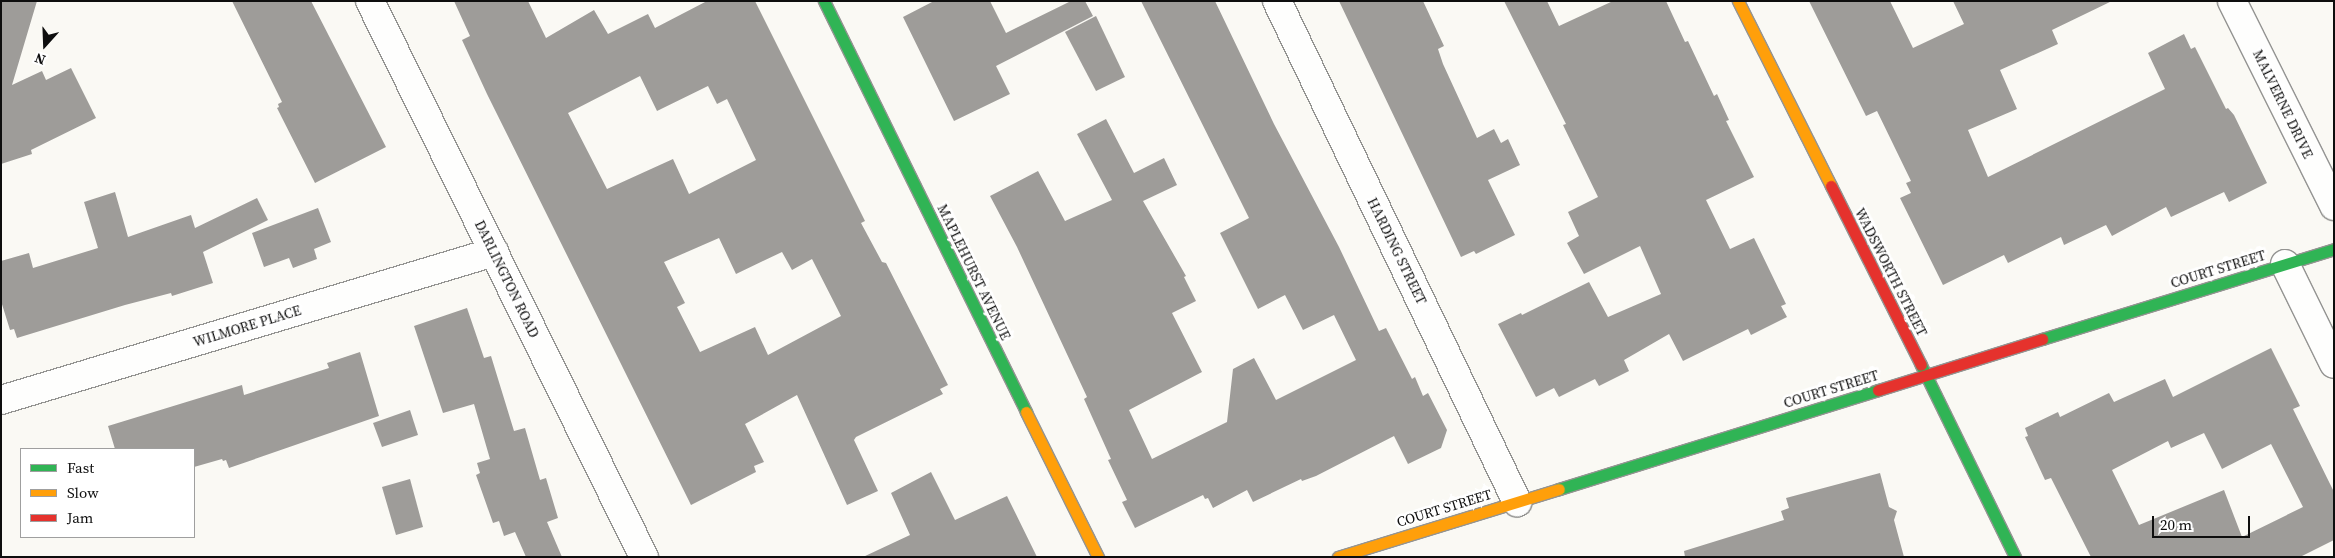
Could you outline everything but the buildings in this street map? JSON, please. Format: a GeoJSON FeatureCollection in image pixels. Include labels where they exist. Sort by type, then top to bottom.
{"type":"FeatureCollection","features":[{"type":"Feature","properties":{"kind":"street","name":"DARLINGTON ROAD"},"geometry":{"type":"LineString","coordinates":[[370,1],[644,557]]}},
{"type":"Feature","properties":{"kind":"street","name":"MAPLEHURST AVENUE"},"geometry":{"type":"LineString","coordinates":[[824,1],[1098,557]]}},
{"type":"Feature","properties":{"kind":"street","name":"HARDING STREET"},"geometry":{"type":"LineString","coordinates":[[1277,1],[1517,502]]}},
{"type":"Feature","properties":{"kind":"street","name":"WADSWORTH STREET"},"geometry":{"type":"LineString","coordinates":[[1738,1],[2015,557]]}},
{"type":"Feature","properties":{"kind":"street","name":"MALVERNE DRIVE"},"geometry":{"type":"LineString","coordinates":[[2232,1],[2334,206]]}},
{"type":"Feature","properties":{"kind":"street","name":"COURT STREET"},"geometry":{"type":"LineString","coordinates":[[1338,557],[2334,249]]}},
{"type":"Feature","properties":{"kind":"street","name":"WILMORE PLACE"},"geometry":{"type":"LineString","coordinates":[[1,400],[494,252]]}},
{"type":"Feature","properties":{"kind":"street"},"geometry":{"type":"LineString","coordinates":[[2285,264],[2334,364]]}},
{"type":"Feature","properties":{"kind":"traffic: fast"},"geometry":{"type":"LineString","coordinates":[[824,1],[1026,412]]}},
{"type":"Feature","properties":{"kind":"traffic: fast"},"geometry":{"type":"LineString","coordinates":[[2042,339],[2334,249]]}},
{"type":"Feature","properties":{"kind":"traffic: fast"},"geometry":{"type":"LineString","coordinates":[[1921,365],[2015,557]]}},
{"type":"Feature","properties":{"kind":"traffic: fast"},"geometry":{"type":"LineString","coordinates":[[1559,489],[1878,390]]}},
{"type":"Feature","properties":{"kind":"traffic: slow"},"geometry":{"type":"LineString","coordinates":[[1738,1],[1831,186]]}},
{"type":"Feature","properties":{"kind":"traffic: slow"},"geometry":{"type":"LineString","coordinates":[[1026,412],[1098,557]]}},
{"type":"Feature","properties":{"kind":"traffic: slow"},"geometry":{"type":"LineString","coordinates":[[1338,557],[1559,489]]}},
{"type":"Feature","properties":{"kind":"traffic: jam"},"geometry":{"type":"LineString","coordinates":[[1831,186],[1921,365]]}},
{"type":"Feature","properties":{"kind":"traffic: jam"},"geometry":{"type":"LineString","coordinates":[[1878,390],[2042,339]]}}]}
